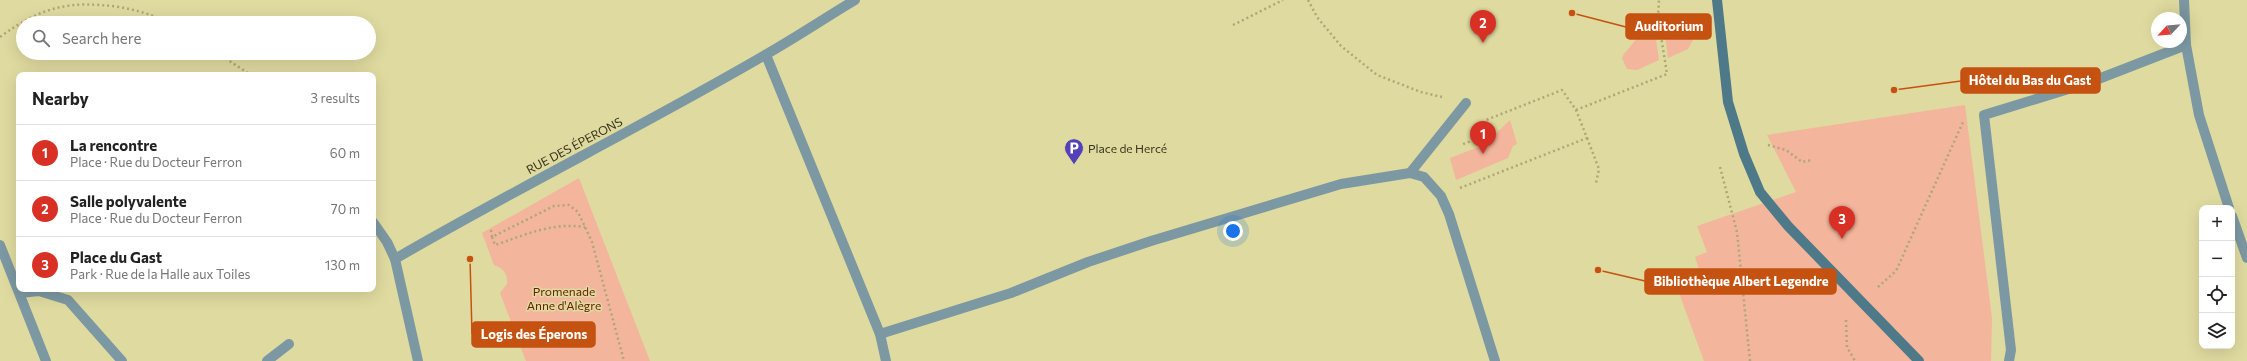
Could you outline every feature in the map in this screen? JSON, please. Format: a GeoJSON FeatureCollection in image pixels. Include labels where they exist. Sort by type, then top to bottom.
{"type":"FeatureCollection","features":[{"type":"Feature","properties":{"kind":"street","name":"RUE DES ÉPERONS"},"geometry":{"type":"LineString","coordinates":[[395,259],[487,206],[563,167],[766,55],[855,0]]}},
{"type":"Feature","properties":{"kind":"street"},"geometry":{"type":"LineString","coordinates":[[1717,0],[1728,102],[1744,154],[1760,192],[1793,232],[1919,361]]}},
{"type":"Feature","properties":{"kind":"street"},"geometry":{"type":"LineString","coordinates":[[2184,0],[2185,12]]}},
{"type":"Feature","properties":{"kind":"street"},"geometry":{"type":"LineString","coordinates":[[2009,361],[2011,350],[1984,115],[2088,83],[2178,48]]}},
{"type":"Feature","properties":{"kind":"street"},"geometry":{"type":"LineString","coordinates":[[2187,48],[2199,115],[2228,205]]}},
{"type":"Feature","properties":{"kind":"street"},"geometry":{"type":"LineString","coordinates":[[766,55],[880,334],[886,361]]}},
{"type":"Feature","properties":{"kind":"street"},"geometry":{"type":"LineString","coordinates":[[1410,173],[1466,103]]}},
{"type":"Feature","properties":{"kind":"street"},"geometry":{"type":"LineString","coordinates":[[880,334],[1011,293],[1088,262],[1241,213],[1341,184],[1410,173],[1424,176],[1441,196],[1449,214],[1495,361]]}},
{"type":"Feature","properties":{"kind":"street"},"geometry":{"type":"LineString","coordinates":[[2235,224],[2247,258]]}},
{"type":"Feature","properties":{"kind":"street"},"geometry":{"type":"LineString","coordinates":[[376,226],[387,242],[395,259],[418,361]]}},
{"type":"Feature","properties":{"kind":"street"},"geometry":{"type":"LineString","coordinates":[[0,245],[16,283]]}},
{"type":"Feature","properties":{"kind":"street"},"geometry":{"type":"LineString","coordinates":[[30,292],[20,293],[46,361]]}},
{"type":"Feature","properties":{"kind":"street"},"geometry":{"type":"LineString","coordinates":[[42,292],[68,300],[122,361]]}},
{"type":"Feature","properties":{"kind":"street"},"geometry":{"type":"LineString","coordinates":[[267,361],[289,344]]}},
{"type":"Feature","properties":{"kind":"path"},"geometry":{"type":"LineString","coordinates":[[1233,25],[1283,0]]}},
{"type":"Feature","properties":{"kind":"path"},"geometry":{"type":"LineString","coordinates":[[1308,0],[1317,17],[1341,46],[1377,76],[1422,92],[1466,103],[1486,120]]}},
{"type":"Feature","properties":{"kind":"path"},"geometry":{"type":"LineString","coordinates":[[1576,110],[1667,74],[1658,17],[1659,0]]}},
{"type":"Feature","properties":{"kind":"path"},"geometry":{"type":"LineString","coordinates":[[32,16],[52,7],[85,1],[132,9],[151,16]]}},
{"type":"Feature","properties":{"kind":"path"},"geometry":{"type":"LineString","coordinates":[[0,37],[16,25]]}},
{"type":"Feature","properties":{"kind":"path"},"geometry":{"type":"LineString","coordinates":[[228,60],[246,72]]}},
{"type":"Feature","properties":{"kind":"path"},"geometry":{"type":"LineString","coordinates":[[1456,148],[1471,141],[1486,120],[1562,90],[1576,110],[1599,169],[1596,183]]}},
{"type":"Feature","properties":{"kind":"path"},"geometry":{"type":"LineString","coordinates":[[1876,289],[1896,270],[1965,118]]}},
{"type":"Feature","properties":{"kind":"path"},"geometry":{"type":"LineString","coordinates":[[1441,196],[1587,138]]}},
{"type":"Feature","properties":{"kind":"path"},"geometry":{"type":"LineString","coordinates":[[1768,145],[1786,150],[1802,162],[1812,160]]}},
{"type":"Feature","properties":{"kind":"path"},"geometry":{"type":"LineString","coordinates":[[1720,167],[1737,232],[1750,361]]}},
{"type":"Feature","properties":{"kind":"path"},"geometry":{"type":"LineString","coordinates":[[492,237],[554,206],[569,205],[578,212],[592,242],[624,361]]}},
{"type":"Feature","properties":{"kind":"path"},"geometry":{"type":"LineString","coordinates":[[487,206],[492,237],[495,245],[548,227],[571,225],[585,227]]}},
{"type":"Feature","properties":{"kind":"path"},"geometry":{"type":"LineString","coordinates":[[1846,320],[1847,347],[1855,361]]}},
{"type":"Feature","properties":{"kind":"green space"},"geometry":{"type":"Polygon","coordinates":[[[1653,19],[1659,60],[1637,70],[1627,69],[1622,58],[1624,54],[1653,19]]]}},
{"type":"Feature","properties":{"kind":"green space"},"geometry":{"type":"Polygon","coordinates":[[[1663,20],[1698,31],[1688,49],[1668,58],[1663,20]]]}},
{"type":"Feature","properties":{"kind":"green space"},"geometry":{"type":"Polygon","coordinates":[[[1965,105],[1992,318],[1991,361],[1704,361],[1679,293],[1704,284],[1695,257],[1707,252],[1697,226],[1796,192],[1767,135],[1965,105]]]}},
{"type":"Feature","properties":{"kind":"green space"},"geometry":{"type":"Polygon","coordinates":[[[1510,120],[1517,144],[1513,146],[1508,158],[1456,180],[1450,158],[1484,145],[1510,120]]]}},
{"type":"Feature","properties":{"kind":"green space","name":"Promenade Anne d'Alègre"},"geometry":{"type":"Polygon","coordinates":[[[579,178],[650,361],[526,361],[500,293],[507,284],[506,274],[494,265],[482,233],[579,178]]]}},
{"type":"Feature","properties":{"kind":"place","name":"Auditorium"},"geometry":{"type":"Point","coordinates":[1572,13]}},
{"type":"Feature","properties":{"kind":"place","name":"Salle polyvalente"},"geometry":{"type":"Point","coordinates":[1483,43]}},
{"type":"Feature","properties":{"kind":"place","name":"Hôtel du Bas du Gast"},"geometry":{"type":"Point","coordinates":[1894,90]}},
{"type":"Feature","properties":{"kind":"place","name":"La rencontre"},"geometry":{"type":"Point","coordinates":[1483,154]}},
{"type":"Feature","properties":{"kind":"place","name":"Place de Hercé"},"geometry":{"type":"Point","coordinates":[1074,165]}},
{"type":"Feature","properties":{"kind":"place","name":"Place du Gast"},"geometry":{"type":"Point","coordinates":[1842,239]}},
{"type":"Feature","properties":{"kind":"place","name":"Logis des Éperons"},"geometry":{"type":"Point","coordinates":[470,259]}},
{"type":"Feature","properties":{"kind":"place","name":"Bibliothèque Albert Legendre"},"geometry":{"type":"Point","coordinates":[1598,270]}}]}
